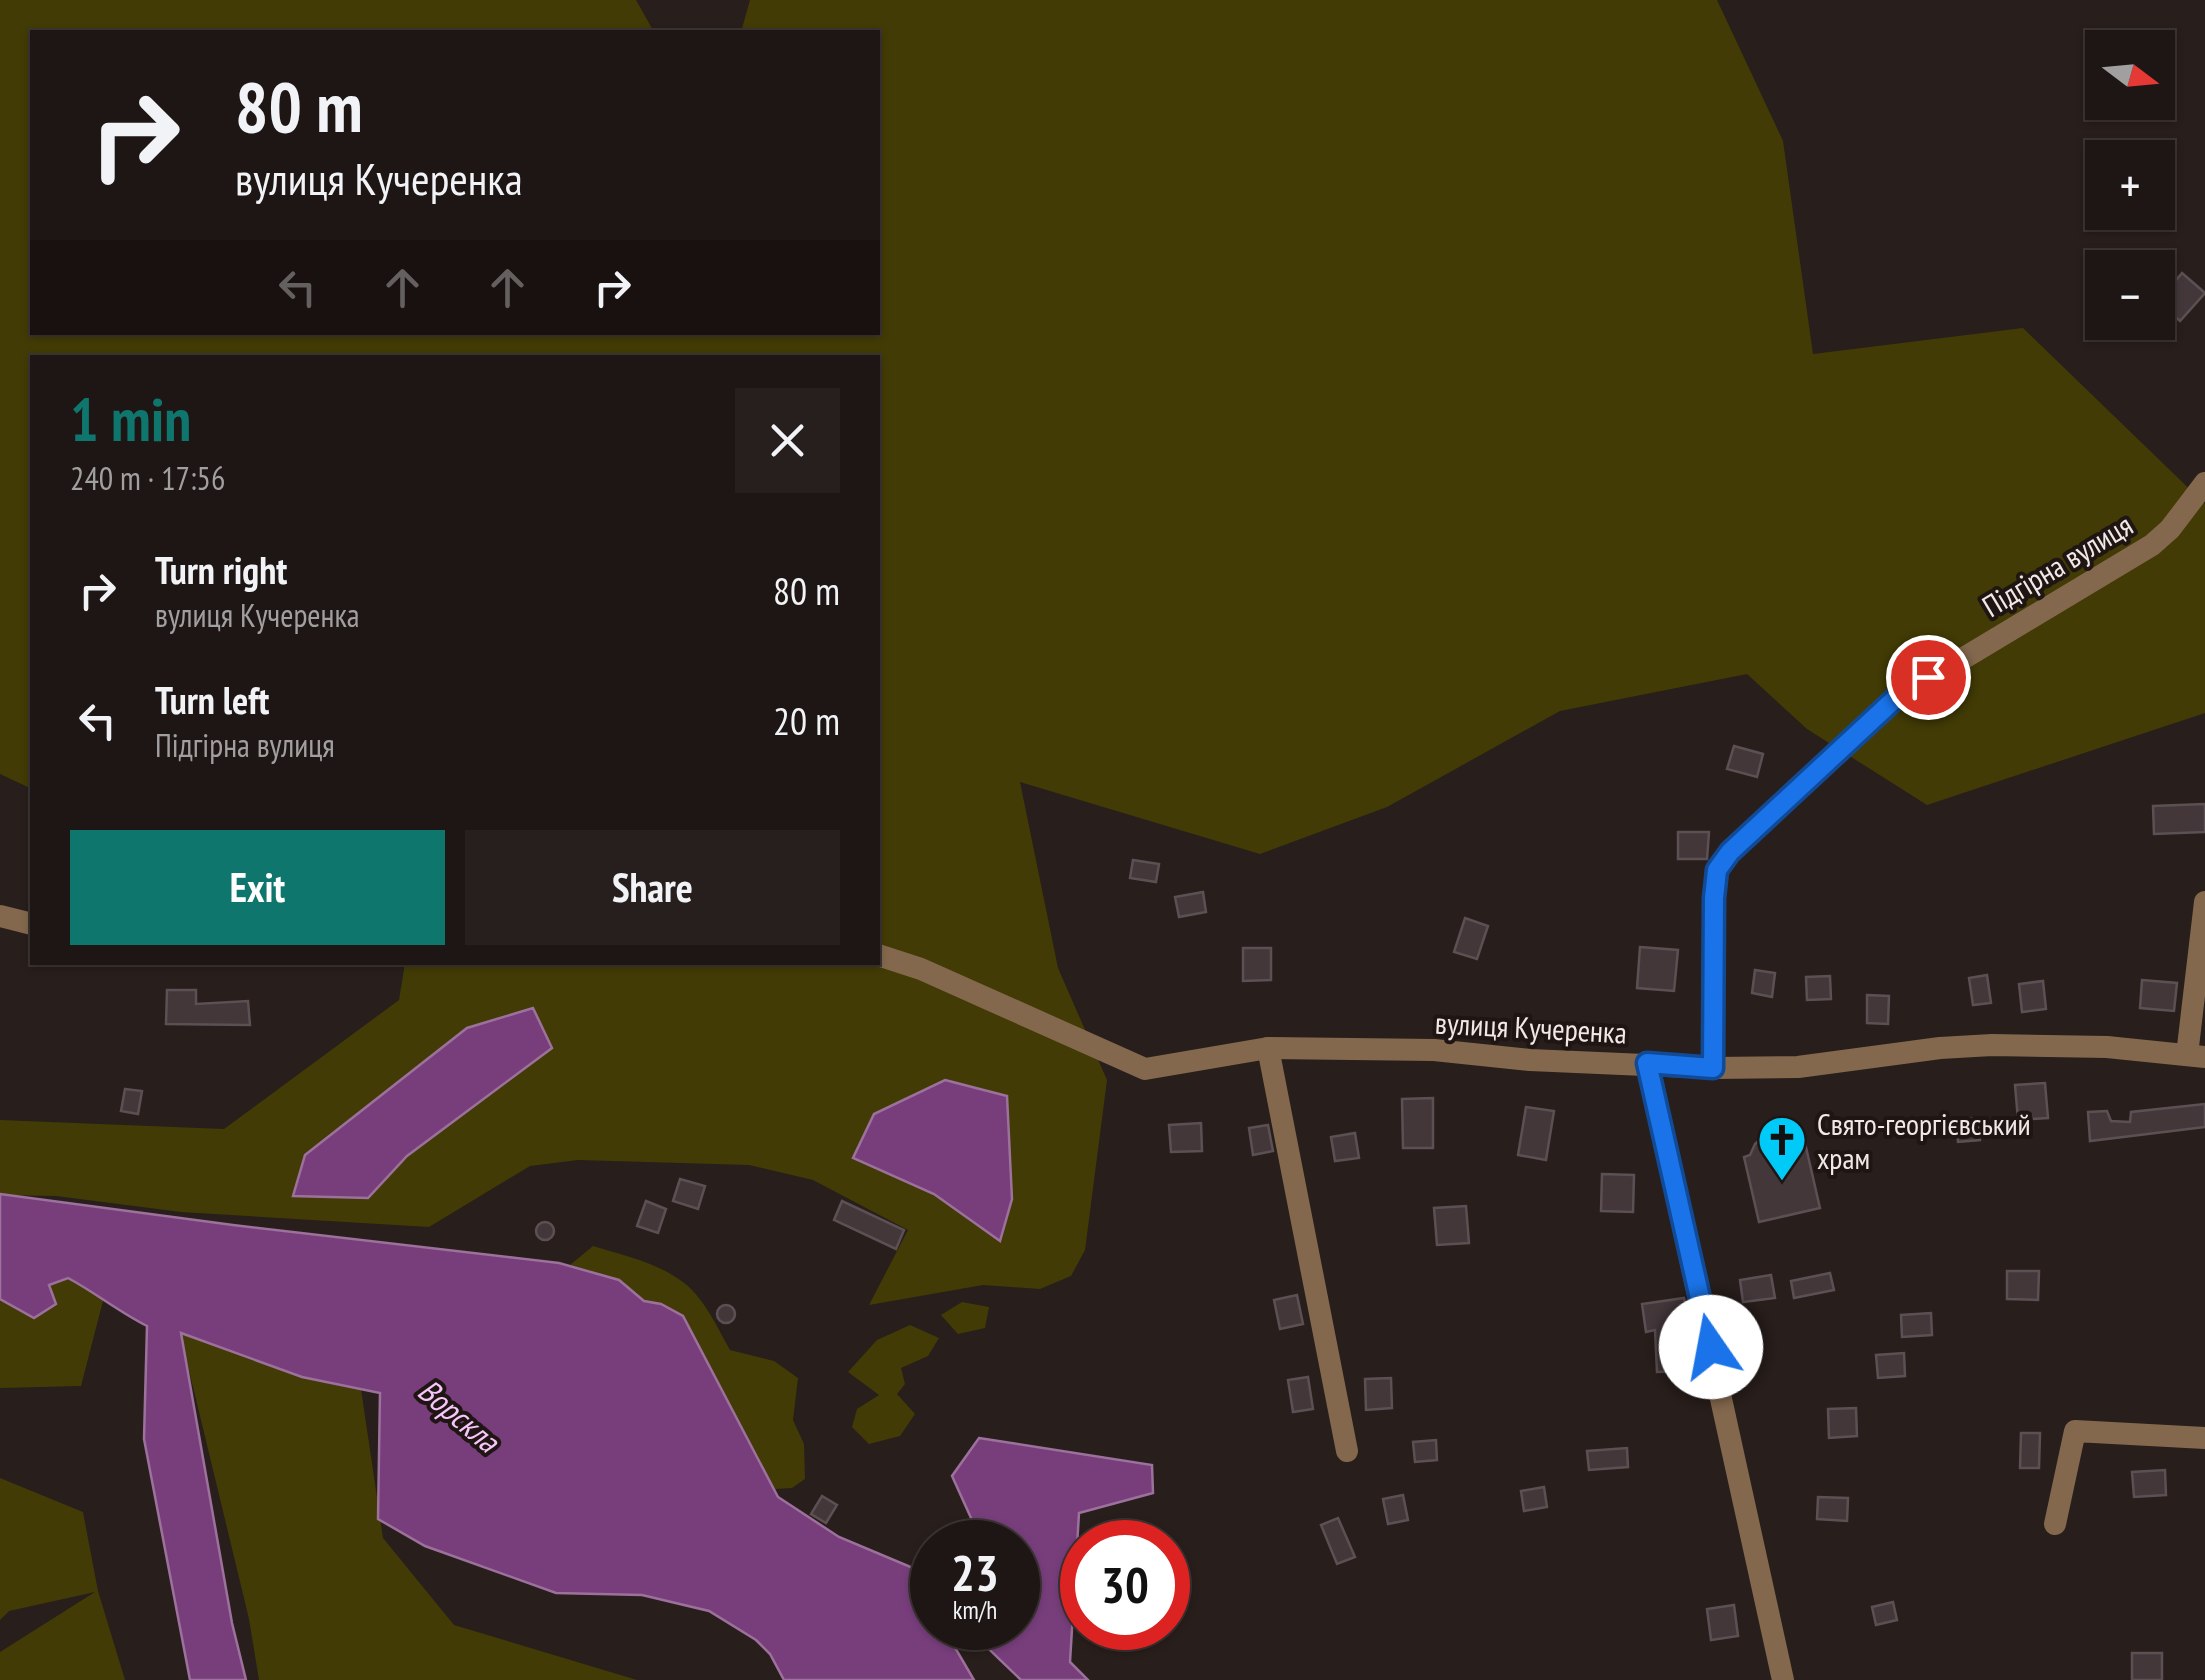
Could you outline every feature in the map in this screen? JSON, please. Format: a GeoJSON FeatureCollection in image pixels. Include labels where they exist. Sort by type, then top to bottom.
{"type":"FeatureCollection","features":[{"type":"Feature","properties":{"kind":"street","name":"Підгірна вулиця"},"geometry":{"type":"LineString","coordinates":[[1713,1068],[1714,898],[1717,870],[1730,852],[1898,696],[2152,544],[2170,530],[2205,484]]}},
{"type":"Feature","properties":{"kind":"street"},"geometry":{"type":"LineString","coordinates":[[2196,1056],[2205,902]]}},
{"type":"Feature","properties":{"kind":"street"},"geometry":{"type":"LineString","coordinates":[[0,916],[30,924]]}},
{"type":"Feature","properties":{"kind":"street","name":"вулиця Кучеренка"},"geometry":{"type":"LineString","coordinates":[[880,956],[921,968],[1145,1069],[1268,1048],[1434,1050],[1530,1060],[1713,1068],[1798,1068],[1940,1048],[1992,1045],[2093,1046],[2196,1056]]}},
{"type":"Feature","properties":{"kind":"street"},"geometry":{"type":"LineString","coordinates":[[1268,1048],[1346,1452]]}},
{"type":"Feature","properties":{"kind":"street"},"geometry":{"type":"LineString","coordinates":[[1647,1063],[1783,1680]]}},
{"type":"Feature","properties":{"kind":"street"},"geometry":{"type":"LineString","coordinates":[[2055,1524],[2075,1432],[2205,1438]]}},
{"type":"Feature","properties":{"kind":"shaded area"},"geometry":{"type":"Polygon","coordinates":[[[0,0],[636,0],[653,30],[30,30],[30,335],[880,335],[880,30],[742,30],[750,0],[1717,0],[1783,141],[1813,354],[2023,328],[2205,504],[2205,713],[1927,805],[1807,729],[1747,674],[1560,711],[1387,807],[1260,854],[1020,782],[1058,968],[1107,1080],[1085,1250],[1071,1276],[1040,1289],[983,1285],[869,1305],[908,1230],[813,1180],[749,1165],[578,1160],[530,1166],[429,1227],[181,1212],[56,1196],[0,1195],[0,1120],[224,1129],[399,1000],[405,965],[880,965],[880,355],[30,355],[30,788],[0,774],[0,0]]]}},
{"type":"Feature","properties":{"kind":"shaded area"},"geometry":{"type":"Polygon","coordinates":[[[593,1246],[649,1264],[680,1280],[702,1303],[730,1350],[774,1361],[798,1378],[793,1420],[804,1444],[805,1479],[792,1488],[775,1489],[683,1316],[661,1304],[644,1301],[619,1280],[570,1265],[593,1246]]]}},
{"type":"Feature","properties":{"kind":"shaded area"},"geometry":{"type":"Polygon","coordinates":[[[68,1278],[104,1297],[81,1386],[0,1388],[0,1299],[34,1318],[49,1285],[68,1278]]]}},
{"type":"Feature","properties":{"kind":"shaded area"},"geometry":{"type":"Polygon","coordinates":[[[962,1302],[989,1307],[985,1328],[958,1334],[941,1315],[962,1302]]]}},
{"type":"Feature","properties":{"kind":"shaded area"},"geometry":{"type":"Polygon","coordinates":[[[910,1325],[939,1338],[928,1356],[901,1368],[905,1384],[897,1394],[915,1414],[900,1436],[869,1444],[852,1427],[857,1409],[879,1395],[848,1372],[877,1340],[910,1325]]]}},
{"type":"Feature","properties":{"kind":"shaded area"},"geometry":{"type":"Polygon","coordinates":[[[180,1333],[361,1389],[383,1538],[454,1625],[637,1680],[259,1680],[249,1619],[180,1333]]]}},
{"type":"Feature","properties":{"kind":"shaded area"},"geometry":{"type":"Polygon","coordinates":[[[0,1478],[83,1512],[98,1591],[125,1680],[0,1680],[0,1652],[95,1592],[9,1611],[0,1620],[0,1478]]]}},
{"type":"Feature","properties":{"kind":"water"},"geometry":{"type":"Polygon","coordinates":[[[533,1008],[552,1048],[407,1156],[368,1198],[293,1196],[305,1155],[467,1028],[533,1008]]]}},
{"type":"Feature","properties":{"kind":"water"},"geometry":{"type":"Polygon","coordinates":[[[945,1080],[1007,1096],[1012,1199],[1000,1241],[934,1194],[853,1158],[874,1114],[945,1080]]]}},
{"type":"Feature","properties":{"kind":"water","name":"Ворскла"},"geometry":{"type":"Polygon","coordinates":[[[0,1194],[559,1263],[619,1280],[644,1301],[661,1304],[683,1316],[778,1497],[839,1537],[910,1567],[910,1650],[956,1650],[974,1680],[784,1680],[770,1654],[756,1640],[709,1611],[642,1595],[556,1593],[425,1546],[378,1519],[380,1393],[302,1377],[181,1333],[232,1623],[246,1680],[190,1680],[144,1439],[147,1326],[68,1278],[49,1285],[56,1304],[34,1318],[0,1299],[0,1194]]]}},
{"type":"Feature","properties":{"kind":"water"},"geometry":{"type":"Polygon","coordinates":[[[979,1438],[1152,1465],[1153,1493],[1079,1513],[1079,1520],[1060,1520],[1060,1650],[1071,1650],[1070,1662],[1088,1680],[1021,1680],[990,1650],[1040,1650],[1040,1520],[972,1520],[952,1476],[979,1438]]]}},
{"type":"Feature","properties":{"kind":"building"},"geometry":{"type":"Polygon","coordinates":[[[2182,273],[2205,293],[2180,321],[2175,317],[2175,281],[2182,273]]]}},
{"type":"Feature","properties":{"kind":"building"},"geometry":{"type":"Polygon","coordinates":[[[1734,746],[1763,754],[1757,777],[1727,769],[1734,746]]]}},
{"type":"Feature","properties":{"kind":"building"},"geometry":{"type":"Polygon","coordinates":[[[2205,804],[2205,832],[2154,834],[2153,806],[2205,804]]]}},
{"type":"Feature","properties":{"kind":"building"},"geometry":{"type":"Polygon","coordinates":[[[1678,832],[1709,832],[1707,859],[1678,859],[1678,832]]]}},
{"type":"Feature","properties":{"kind":"building"},"geometry":{"type":"Polygon","coordinates":[[[1133,860],[1159,864],[1156,882],[1130,878],[1133,860]]]}},
{"type":"Feature","properties":{"kind":"building"},"geometry":{"type":"Polygon","coordinates":[[[1203,892],[1206,912],[1179,917],[1175,897],[1203,892]]]}},
{"type":"Feature","properties":{"kind":"building"},"geometry":{"type":"Polygon","coordinates":[[[1465,918],[1488,926],[1477,959],[1454,952],[1465,918]]]}},
{"type":"Feature","properties":{"kind":"building"},"geometry":{"type":"Polygon","coordinates":[[[1640,947],[1678,950],[1674,991],[1637,988],[1640,947]]]}},
{"type":"Feature","properties":{"kind":"building"},"geometry":{"type":"Polygon","coordinates":[[[1243,948],[1271,948],[1271,980],[1243,981],[1243,948]]]}},
{"type":"Feature","properties":{"kind":"building"},"geometry":{"type":"Polygon","coordinates":[[[1755,970],[1775,973],[1772,997],[1752,993],[1755,970]]]}},
{"type":"Feature","properties":{"kind":"building"},"geometry":{"type":"Polygon","coordinates":[[[1987,975],[1991,1003],[1973,1005],[1969,978],[1987,975]]]}},
{"type":"Feature","properties":{"kind":"building"},"geometry":{"type":"Polygon","coordinates":[[[1830,976],[1831,999],[1807,1000],[1806,977],[1830,976]]]}},
{"type":"Feature","properties":{"kind":"building"},"geometry":{"type":"Polygon","coordinates":[[[2142,980],[2177,983],[2174,1011],[2140,1008],[2142,980]]]}},
{"type":"Feature","properties":{"kind":"building"},"geometry":{"type":"Polygon","coordinates":[[[2043,981],[2046,1009],[2022,1012],[2019,984],[2043,981]]]}},
{"type":"Feature","properties":{"kind":"building"},"geometry":{"type":"Polygon","coordinates":[[[167,990],[196,990],[196,1004],[248,1001],[250,1025],[166,1024],[167,990]]]}},
{"type":"Feature","properties":{"kind":"building"},"geometry":{"type":"Polygon","coordinates":[[[1867,995],[1889,996],[1888,1024],[1867,1023],[1867,995]]]}},
{"type":"Feature","properties":{"kind":"building"},"geometry":{"type":"Polygon","coordinates":[[[2045,1083],[2048,1118],[2018,1120],[2015,1085],[2045,1083]]]}},
{"type":"Feature","properties":{"kind":"building"},"geometry":{"type":"Polygon","coordinates":[[[125,1089],[142,1091],[138,1114],[121,1111],[125,1089]]]}},
{"type":"Feature","properties":{"kind":"building"},"geometry":{"type":"Polygon","coordinates":[[[1433,1098],[1433,1148],[1403,1148],[1402,1099],[1433,1098]]]}},
{"type":"Feature","properties":{"kind":"building"},"geometry":{"type":"Polygon","coordinates":[[[2205,1104],[2205,1127],[2090,1141],[2088,1112],[2107,1111],[2111,1121],[2130,1122],[2131,1112],[2205,1104]]]}},
{"type":"Feature","properties":{"kind":"building"},"geometry":{"type":"Polygon","coordinates":[[[1526,1107],[1554,1111],[1546,1160],[1518,1155],[1526,1107]]]}},
{"type":"Feature","properties":{"kind":"building"},"geometry":{"type":"Polygon","coordinates":[[[1978,1118],[1980,1140],[1958,1142],[1956,1120],[1978,1118]]]}},
{"type":"Feature","properties":{"kind":"building"},"geometry":{"type":"Polygon","coordinates":[[[1201,1123],[1202,1151],[1171,1152],[1169,1125],[1201,1123]]]}},
{"type":"Feature","properties":{"kind":"building"},"geometry":{"type":"Polygon","coordinates":[[[1268,1125],[1273,1151],[1253,1155],[1249,1128],[1268,1125]]]}},
{"type":"Feature","properties":{"kind":"building","name":"Свято-георгієвський храм"},"geometry":{"type":"Polygon","coordinates":[[[1784,1132],[1805,1143],[1820,1208],[1759,1222],[1744,1157],[1763,1137],[1784,1132]]]}},
{"type":"Feature","properties":{"kind":"building"},"geometry":{"type":"Polygon","coordinates":[[[1355,1133],[1359,1158],[1335,1161],[1331,1137],[1355,1133]]]}},
{"type":"Feature","properties":{"kind":"building"},"geometry":{"type":"Polygon","coordinates":[[[1602,1174],[1634,1175],[1633,1212],[1601,1211],[1602,1174]]]}},
{"type":"Feature","properties":{"kind":"building"},"geometry":{"type":"Polygon","coordinates":[[[680,1179],[705,1186],[698,1209],[673,1201],[680,1179]]]}},
{"type":"Feature","properties":{"kind":"building"},"geometry":{"type":"Polygon","coordinates":[[[646,1201],[666,1209],[658,1233],[637,1226],[646,1201]]]}},
{"type":"Feature","properties":{"kind":"building"},"geometry":{"type":"Polygon","coordinates":[[[842,1201],[904,1230],[896,1249],[834,1220],[842,1201]]]}},
{"type":"Feature","properties":{"kind":"building"},"geometry":{"type":"Polygon","coordinates":[[[1466,1206],[1469,1243],[1437,1245],[1434,1208],[1466,1206]]]}},
{"type":"Feature","properties":{"kind":"building"},"geometry":{"type":"Polygon","coordinates":[[[545,1222],[552,1224],[552,1238],[545,1240],[538,1238],[536,1231],[538,1224],[545,1222]]]}},
{"type":"Feature","properties":{"kind":"building"},"geometry":{"type":"Polygon","coordinates":[[[2007,1271],[2039,1271],[2038,1300],[2007,1299],[2007,1271]]]}},
{"type":"Feature","properties":{"kind":"building"},"geometry":{"type":"Polygon","coordinates":[[[1830,1273],[1834,1290],[1794,1298],[1791,1281],[1830,1273]]]}},
{"type":"Feature","properties":{"kind":"building"},"geometry":{"type":"Polygon","coordinates":[[[1771,1275],[1775,1298],[1743,1302],[1740,1280],[1771,1275]]]}},
{"type":"Feature","properties":{"kind":"building"},"geometry":{"type":"Polygon","coordinates":[[[1297,1295],[1303,1324],[1280,1329],[1274,1300],[1297,1295]]]}},
{"type":"Feature","properties":{"kind":"building"},"geometry":{"type":"Polygon","coordinates":[[[1684,1298],[1690,1326],[1683,1326],[1685,1371],[1657,1372],[1655,1330],[1646,1332],[1642,1304],[1684,1298]]]}},
{"type":"Feature","properties":{"kind":"building"},"geometry":{"type":"Polygon","coordinates":[[[726,1305],[733,1307],[733,1321],[726,1323],[719,1321],[717,1314],[719,1307],[726,1305]]]}},
{"type":"Feature","properties":{"kind":"building"},"geometry":{"type":"Polygon","coordinates":[[[1931,1313],[1932,1335],[1902,1337],[1901,1315],[1931,1313]]]}},
{"type":"Feature","properties":{"kind":"building"},"geometry":{"type":"Polygon","coordinates":[[[1904,1353],[1905,1376],[1878,1378],[1876,1355],[1904,1353]]]}},
{"type":"Feature","properties":{"kind":"building"},"geometry":{"type":"Polygon","coordinates":[[[1308,1377],[1313,1409],[1293,1412],[1288,1380],[1308,1377]]]}},
{"type":"Feature","properties":{"kind":"building"},"geometry":{"type":"Polygon","coordinates":[[[1391,1378],[1392,1408],[1366,1410],[1365,1379],[1391,1378]]]}},
{"type":"Feature","properties":{"kind":"building"},"geometry":{"type":"Polygon","coordinates":[[[1856,1408],[1857,1436],[1829,1438],[1828,1409],[1856,1408]]]}},
{"type":"Feature","properties":{"kind":"building"},"geometry":{"type":"Polygon","coordinates":[[[2021,1433],[2040,1433],[2039,1468],[2020,1468],[2021,1433]]]}},
{"type":"Feature","properties":{"kind":"building"},"geometry":{"type":"Polygon","coordinates":[[[1436,1440],[1437,1460],[1415,1462],[1413,1442],[1436,1440]]]}},
{"type":"Feature","properties":{"kind":"building"},"geometry":{"type":"Polygon","coordinates":[[[1627,1448],[1628,1467],[1589,1470],[1587,1451],[1627,1448]]]}},
{"type":"Feature","properties":{"kind":"building"},"geometry":{"type":"Polygon","coordinates":[[[2165,1470],[2166,1495],[2134,1497],[2132,1472],[2165,1470]]]}},
{"type":"Feature","properties":{"kind":"building"},"geometry":{"type":"Polygon","coordinates":[[[1544,1487],[1547,1507],[1524,1511],[1521,1491],[1544,1487]]]}},
{"type":"Feature","properties":{"kind":"building"},"geometry":{"type":"Polygon","coordinates":[[[1403,1495],[1408,1520],[1388,1524],[1383,1499],[1403,1495]]]}},
{"type":"Feature","properties":{"kind":"building"},"geometry":{"type":"Polygon","coordinates":[[[822,1496],[837,1505],[826,1523],[811,1514],[822,1496]]]}},
{"type":"Feature","properties":{"kind":"building"},"geometry":{"type":"Polygon","coordinates":[[[1818,1497],[1848,1498],[1847,1521],[1817,1519],[1818,1497]]]}},
{"type":"Feature","properties":{"kind":"building"},"geometry":{"type":"Polygon","coordinates":[[[1338,1518],[1355,1557],[1337,1564],[1321,1525],[1338,1518]]]}},
{"type":"Feature","properties":{"kind":"building"},"geometry":{"type":"Polygon","coordinates":[[[1893,1602],[1897,1620],[1876,1625],[1872,1607],[1893,1602]]]}},
{"type":"Feature","properties":{"kind":"building"},"geometry":{"type":"Polygon","coordinates":[[[1734,1605],[1738,1636],[1711,1640],[1707,1609],[1734,1605]]]}},
{"type":"Feature","properties":{"kind":"building"},"geometry":{"type":"Polygon","coordinates":[[[2132,1653],[2162,1653],[2162,1680],[2132,1680],[2132,1653]]]}},
{"type":"Feature","properties":{"kind":"place","name":"Свято-георгієвський храм"},"geometry":{"type":"Point","coordinates":[1782,1182]}},
{"type":"Feature","properties":{"kind":"route"},"geometry":{"type":"LineString","coordinates":[[1711,1347],[1647,1063],[1713,1068],[1714,898],[1717,870],[1730,852],[1898,696],[1928,677]]}}]}
